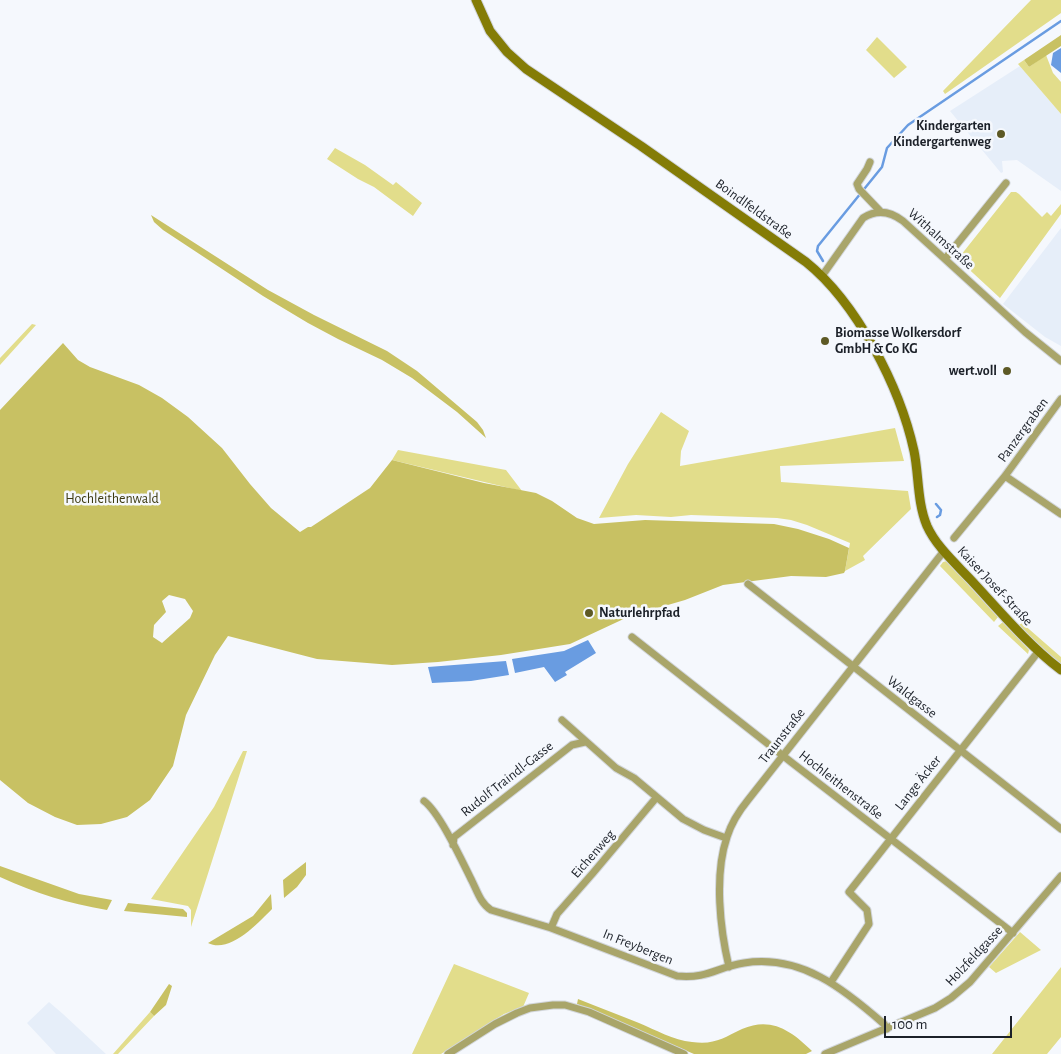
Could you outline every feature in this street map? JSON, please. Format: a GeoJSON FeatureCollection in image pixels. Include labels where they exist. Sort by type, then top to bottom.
{"type":"FeatureCollection","features":[{"type":"Feature","properties":{"kind":"street","name":"Boindlfeldstraße"},"geometry":{"type":"LineString","coordinates":[[476,0],[490,31],[507,52],[526,69],[641,146],[806,262],[822,276],[858,324],[883,366],[897,399],[914,451],[922,510]]}},
{"type":"Feature","properties":{"kind":"street"},"geometry":{"type":"LineString","coordinates":[[822,276],[864,218],[880,212],[856,184],[870,162]]}},
{"type":"Feature","properties":{"kind":"street"},"geometry":{"type":"LineString","coordinates":[[945,259],[1006,184]]}},
{"type":"Feature","properties":{"kind":"street","name":"Withalmstraße"},"geometry":{"type":"LineString","coordinates":[[880,212],[894,214],[1025,332],[1061,361]]}},
{"type":"Feature","properties":{"kind":"street","name":"Panzergraben"},"geometry":{"type":"LineString","coordinates":[[954,538],[1005,476],[1061,399]]}},
{"type":"Feature","properties":{"kind":"street","name":"Panzergraben"},"geometry":{"type":"LineString","coordinates":[[1005,476],[1061,514]]}},
{"type":"Feature","properties":{"kind":"street","name":"Kaiser Josef-Straße"},"geometry":{"type":"LineString","coordinates":[[922,510],[929,530],[944,551],[1038,652],[1061,670]]}},
{"type":"Feature","properties":{"kind":"street","name":"Traunstraße"},"geometry":{"type":"LineString","coordinates":[[729,967],[720,920],[720,873],[726,838],[740,811],[944,551]]}},
{"type":"Feature","properties":{"kind":"street","name":"Waldgasse"},"geometry":{"type":"LineString","coordinates":[[748,584],[1061,829]]}},
{"type":"Feature","properties":{"kind":"street","name":"Hochleithenstraße"},"geometry":{"type":"LineString","coordinates":[[632,637],[1013,933]]}},
{"type":"Feature","properties":{"kind":"street","name":"Lange Äcker"},"geometry":{"type":"LineString","coordinates":[[830,982],[869,924],[867,910],[849,892],[1038,652]]}},
{"type":"Feature","properties":{"kind":"street"},"geometry":{"type":"LineString","coordinates":[[562,720],[616,768],[634,778],[656,798],[692,825],[726,838]]}},
{"type":"Feature","properties":{"kind":"street","name":"Rudolf Traindl-Gasse"},"geometry":{"type":"LineString","coordinates":[[454,845],[454,837],[481,815],[572,745],[585,742]]}},
{"type":"Feature","properties":{"kind":"street","name":"Eichenweg"},"geometry":{"type":"LineString","coordinates":[[551,928],[557,914],[656,798]]}},
{"type":"Feature","properties":{"kind":"street","name":"In Freybergen"},"geometry":{"type":"LineString","coordinates":[[424,801],[431,806],[454,845],[480,898],[487,908],[551,928],[677,976],[703,976],[742,963],[757,961],[778,962],[804,969],[851,995],[884,1024],[887,1029]]}},
{"type":"Feature","properties":{"kind":"street","name":"Holzfeldgasse"},"geometry":{"type":"LineString","coordinates":[[825,1054],[935,1008],[952,998],[970,982],[1061,876]]}},
{"type":"Feature","properties":{"kind":"street"},"geometry":{"type":"LineString","coordinates":[[448,1054],[494,1024],[530,1008],[552,1004],[564,1005],[589,1012],[684,1054]]}},
{"type":"Feature","properties":{"kind":"shaded area"},"geometry":{"type":"Polygon","coordinates":[[[1031,0],[1061,0],[1061,13],[945,94],[943,91],[1031,0]]]}},
{"type":"Feature","properties":{"kind":"shaded area"},"geometry":{"type":"Polygon","coordinates":[[[877,37],[907,67],[894,78],[866,50],[877,37]]]}},
{"type":"Feature","properties":{"kind":"shaded area"},"geometry":{"type":"Polygon","coordinates":[[[1046,55],[1053,73],[1061,82],[1061,114],[1018,64],[1024,60],[1029,67],[1046,55]]]}},
{"type":"Feature","properties":{"kind":"shaded area"},"geometry":{"type":"Polygon","coordinates":[[[1020,66],[1061,114],[1061,191],[1017,160],[1002,161],[1003,172],[1001,173],[950,111],[1020,66]]]}},
{"type":"Feature","properties":{"kind":"shaded area"},"geometry":{"type":"Polygon","coordinates":[[[335,148],[365,165],[393,185],[396,182],[422,203],[413,216],[374,187],[327,159],[335,148]]]}},
{"type":"Feature","properties":{"kind":"shaded area"},"geometry":{"type":"Polygon","coordinates":[[[1011,192],[1019,194],[1042,217],[1047,212],[1051,216],[1061,204],[1061,214],[1000,298],[960,261],[961,255],[1011,192]]]}},
{"type":"Feature","properties":{"kind":"shaded area"},"geometry":{"type":"Polygon","coordinates":[[[1061,228],[1061,346],[1045,337],[1003,304],[1061,228]]]}},
{"type":"Feature","properties":{"kind":"shaded area"},"geometry":{"type":"Polygon","coordinates":[[[32,324],[36,325],[0,365],[0,358],[32,324]]]}},
{"type":"Feature","properties":{"kind":"shaded area"},"geometry":{"type":"Polygon","coordinates":[[[661,412],[689,431],[681,451],[680,466],[895,428],[904,461],[780,466],[781,482],[908,491],[911,509],[863,556],[865,560],[845,571],[850,543],[791,520],[691,515],[671,517],[636,515],[599,518],[628,464],[661,412]]]}},
{"type":"Feature","properties":{"kind":"shaded area"},"geometry":{"type":"Polygon","coordinates":[[[398,450],[506,470],[522,491],[392,460],[398,450]]]}},
{"type":"Feature","properties":{"kind":"shaded area"},"geometry":{"type":"Polygon","coordinates":[[[947,561],[998,617],[994,622],[940,566],[943,562],[947,561]]]}},
{"type":"Feature","properties":{"kind":"shaded area"},"geometry":{"type":"Polygon","coordinates":[[[1003,622],[1029,650],[1028,654],[998,626],[1003,622]]]}},
{"type":"Feature","properties":{"kind":"shaded area"},"geometry":{"type":"Polygon","coordinates":[[[1022,623],[1061,657],[1061,665],[1043,651],[1019,625],[1022,623]]]}},
{"type":"Feature","properties":{"kind":"shaded area"},"geometry":{"type":"Polygon","coordinates":[[[243,751],[247,751],[191,927],[191,910],[188,906],[151,899],[214,807],[243,751]]]}},
{"type":"Feature","properties":{"kind":"shaded area"},"geometry":{"type":"Polygon","coordinates":[[[1020,932],[1041,950],[996,973],[989,967],[1020,932]]]}},
{"type":"Feature","properties":{"kind":"shaded area"},"geometry":{"type":"Polygon","coordinates":[[[454,964],[529,993],[523,1007],[504,1014],[441,1054],[412,1054],[454,964]]]}},
{"type":"Feature","properties":{"kind":"shaded area"},"geometry":{"type":"Polygon","coordinates":[[[1061,967],[1061,1037],[1047,1054],[992,1054],[1061,967]]]}},
{"type":"Feature","properties":{"kind":"shaded area"},"geometry":{"type":"Polygon","coordinates":[[[49,1002],[106,1054],[56,1054],[27,1023],[49,1002]]]}},
{"type":"Feature","properties":{"kind":"shaded area"},"geometry":{"type":"Polygon","coordinates":[[[150,1012],[154,1016],[118,1054],[113,1054],[150,1012]]]}},
{"type":"Feature","properties":{"kind":"green space"},"geometry":{"type":"Polygon","coordinates":[[[1061,35],[1061,46],[1029,67],[1024,60],[1061,35]]]}},
{"type":"Feature","properties":{"kind":"green space"},"geometry":{"type":"Polygon","coordinates":[[[151,215],[268,290],[387,351],[417,371],[477,422],[486,438],[457,412],[412,378],[382,360],[308,323],[263,296],[163,230],[154,222],[151,215]]]}},
{"type":"Feature","properties":{"kind":"green space","name":"Hochleithenwald"},"geometry":{"type":"Polygon","coordinates":[[[63,343],[78,360],[90,367],[139,385],[162,398],[188,417],[222,448],[271,508],[300,532],[311,527],[370,488],[392,460],[484,483],[536,493],[577,518],[594,524],[645,520],[774,524],[798,529],[849,548],[845,571],[844,573],[826,577],[791,576],[723,585],[685,600],[630,616],[570,644],[501,655],[438,662],[392,665],[317,659],[228,636],[215,655],[186,715],[173,766],[150,800],[127,817],[101,824],[77,825],[55,817],[28,803],[0,780],[0,410],[63,343]],[[169,595],[162,601],[166,612],[154,625],[153,637],[162,643],[190,618],[193,611],[185,599],[169,595]]]}},
{"type":"Feature","properties":{"kind":"green space"},"geometry":{"type":"Polygon","coordinates":[[[306,862],[306,875],[297,887],[284,898],[283,880],[306,862]]]}},
{"type":"Feature","properties":{"kind":"green space"},"geometry":{"type":"Polygon","coordinates":[[[0,866],[79,894],[112,900],[107,910],[52,897],[0,877],[0,866]]]}},
{"type":"Feature","properties":{"kind":"green space"},"geometry":{"type":"Polygon","coordinates":[[[271,894],[272,909],[251,929],[234,941],[225,944],[216,945],[208,943],[253,916],[271,894]]]}},
{"type":"Feature","properties":{"kind":"green space"},"geometry":{"type":"Polygon","coordinates":[[[128,903],[183,909],[187,913],[187,917],[124,911],[128,903]]]}},
{"type":"Feature","properties":{"kind":"green space"},"geometry":{"type":"Polygon","coordinates":[[[169,984],[172,986],[166,1005],[154,1016],[150,1012],[169,984]]]}},
{"type":"Feature","properties":{"kind":"green space"},"geometry":{"type":"Polygon","coordinates":[[[578,999],[685,1041],[713,1042],[742,1029],[762,1024],[772,1025],[789,1032],[812,1051],[806,1054],[694,1054],[577,1004],[578,999]]]}},
{"type":"Feature","properties":{"kind":"water"},"geometry":{"type":"Polygon","coordinates":[[[1061,48],[1061,73],[1051,65],[1053,53],[1061,48]]]}},
{"type":"Feature","properties":{"kind":"water"},"geometry":{"type":"Polygon","coordinates":[[[588,640],[596,653],[565,672],[567,675],[555,682],[544,667],[515,673],[512,659],[564,651],[588,640]]]}},
{"type":"Feature","properties":{"kind":"water"},"geometry":{"type":"Polygon","coordinates":[[[506,661],[509,675],[471,681],[432,683],[428,667],[506,661]]]}},
{"type":"Feature","properties":{"kind":"waterway"},"geometry":{"type":"LineString","coordinates":[[823,261],[817,251],[818,246],[882,167],[887,148],[908,125],[1061,21]]}},
{"type":"Feature","properties":{"kind":"waterway"},"geometry":{"type":"LineString","coordinates":[[936,504],[941,510],[940,515],[937,517]]}},
{"type":"Feature","properties":{"kind":"place","name":"Kindergarten Kindergartenweg"},"geometry":{"type":"Point","coordinates":[1001,134]}},
{"type":"Feature","properties":{"kind":"place","name":"Biomasse Wolkersdorf GmbH & Co KG"},"geometry":{"type":"Point","coordinates":[825,341]}},
{"type":"Feature","properties":{"kind":"place","name":"wert.voll"},"geometry":{"type":"Point","coordinates":[1007,371]}},
{"type":"Feature","properties":{"kind":"place","name":"Naturlehrpfad"},"geometry":{"type":"Point","coordinates":[589,613]}}]}
